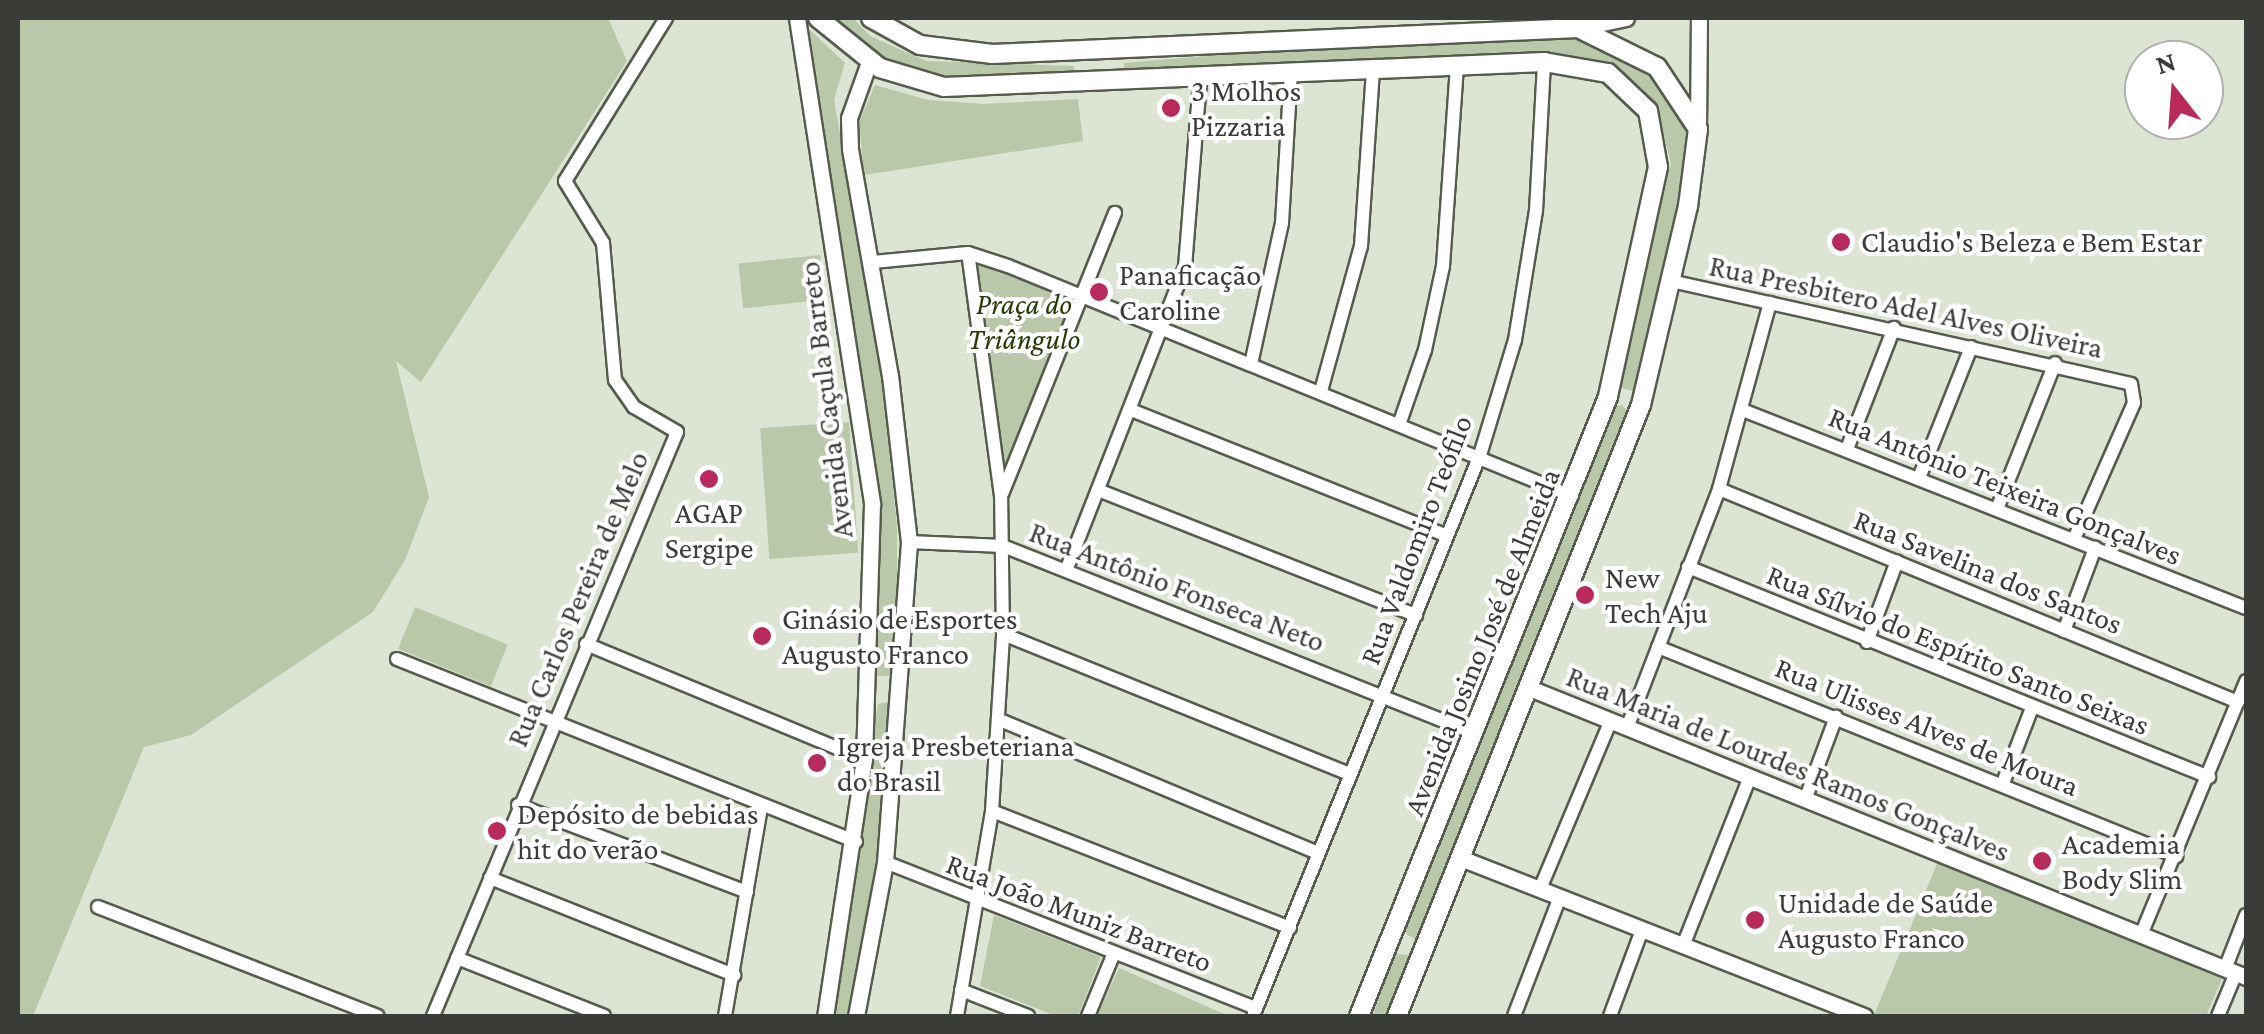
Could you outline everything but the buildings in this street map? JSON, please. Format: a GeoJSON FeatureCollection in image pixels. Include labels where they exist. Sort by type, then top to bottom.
{"type":"FeatureCollection","features":[{"type":"Feature","properties":{"kind":"main road"},"geometry":{"type":"LineString","coordinates":[[818,18],[869,62],[923,84],[1004,88],[1200,79]]}},
{"type":"Feature","properties":{"kind":"main road"},"geometry":{"type":"LineString","coordinates":[[871,18],[920,45],[1079,59],[1086,69],[1078,81],[1004,88]]}},
{"type":"Feature","properties":{"kind":"main road"},"geometry":{"type":"LineString","coordinates":[[992,54],[1578,28],[1657,68],[1698,129]]}},
{"type":"Feature","properties":{"kind":"main road"},"geometry":{"type":"LineString","coordinates":[[1200,46],[1186,55],[1122,58],[1114,68],[1121,76],[1200,79]]}},
{"type":"Feature","properties":{"kind":"main road","name":"Avenida Josino José de Almeida"},"geometry":{"type":"LineString","coordinates":[[1200,79],[1544,62],[1608,73],[1648,111],[1658,166],[1638,282],[1608,397],[1572,496],[1360,1016]]}},
{"type":"Feature","properties":{"kind":"main road","name":"Avenida Josino José de Almeida"},"geometry":{"type":"LineString","coordinates":[[1397,1016],[1532,689],[1641,405],[1671,281],[1698,129]]}},
{"type":"Feature","properties":{"kind":"main road"},"geometry":{"type":"LineString","coordinates":[[1608,397],[1641,405]]}},
{"type":"Feature","properties":{"kind":"main road"},"geometry":{"type":"LineString","coordinates":[[1391,938],[1424,952]]}},
{"type":"Feature","properties":{"kind":"street","name":"Rua Carlos Pereira de Melo"},"geometry":{"type":"LineString","coordinates":[[433,1016],[552,723],[677,432],[634,407],[615,380],[603,243],[566,181],[666,18]]}},
{"type":"Feature","properties":{"kind":"street","name":"Avenida Caçula Barreto"},"geometry":{"type":"LineString","coordinates":[[797,18],[872,504],[864,759],[856,842],[825,1016]]}},
{"type":"Feature","properties":{"kind":"street"},"geometry":{"type":"LineString","coordinates":[[1578,28],[1607,18],[1626,18]]}},
{"type":"Feature","properties":{"kind":"street"},"geometry":{"type":"LineString","coordinates":[[1698,129],[1699,18]]}},
{"type":"Feature","properties":{"kind":"street","name":"Avenida Caçula Barreto"},"geometry":{"type":"LineString","coordinates":[[856,1016],[884,862],[902,682],[909,542],[872,262],[873,230],[849,118],[869,62]]}},
{"type":"Feature","properties":{"kind":"street","name":"Rua Valdomiro Teófilo"},"geometry":{"type":"LineString","coordinates":[[1255,1012],[1480,454],[1526,292],[1544,62]]}},
{"type":"Feature","properties":{"kind":"street"},"geometry":{"type":"LineString","coordinates":[[1400,422],[1425,350],[1443,266],[1457,64]]}},
{"type":"Feature","properties":{"kind":"street"},"geometry":{"type":"LineString","coordinates":[[1321,391],[1361,246],[1373,69]]}},
{"type":"Feature","properties":{"kind":"street"},"geometry":{"type":"LineString","coordinates":[[1250,364],[1282,224],[1290,74]]}},
{"type":"Feature","properties":{"kind":"street"},"geometry":{"type":"LineString","coordinates":[[1067,568],[1185,267],[1194,211],[1200,79]]}},
{"type":"Feature","properties":{"kind":"street"},"geometry":{"type":"LineString","coordinates":[[1001,496],[1114,214]]}},
{"type":"Feature","properties":{"kind":"street"},"geometry":{"type":"LineString","coordinates":[[872,262],[968,253],[1480,454],[1572,496]]}},
{"type":"Feature","properties":{"kind":"street"},"geometry":{"type":"LineString","coordinates":[[957,1016],[992,811],[1003,634],[1001,496],[968,253]]}},
{"type":"Feature","properties":{"kind":"street","name":"Rua Presbitero Adel Alves Oliveira"},"geometry":{"type":"LineString","coordinates":[[1671,281],[2055,363],[2131,384],[2134,403],[2074,539]]}},
{"type":"Feature","properties":{"kind":"street"},"geometry":{"type":"LineString","coordinates":[[1627,728],[1719,490],[1745,411],[1770,304]]}},
{"type":"Feature","properties":{"kind":"street"},"geometry":{"type":"LineString","coordinates":[[1847,449],[1894,328]]}},
{"type":"Feature","properties":{"kind":"street"},"geometry":{"type":"LineString","coordinates":[[1919,478],[1972,346]]}},
{"type":"Feature","properties":{"kind":"street"},"geometry":{"type":"LineString","coordinates":[[1997,509],[2055,363]]}},
{"type":"Feature","properties":{"kind":"street"},"geometry":{"type":"LineString","coordinates":[[1131,410],[1448,536]]}},
{"type":"Feature","properties":{"kind":"street","name":"Rua Antônio Teixeira Gonçalves"},"geometry":{"type":"LineString","coordinates":[[1745,411],[2246,608]]}},
{"type":"Feature","properties":{"kind":"street"},"geometry":{"type":"LineString","coordinates":[[1098,490],[1416,615]]}},
{"type":"Feature","properties":{"kind":"street","name":"Rua Savelina dos Santos"},"geometry":{"type":"LineString","coordinates":[[1719,490],[2238,702]]}},
{"type":"Feature","properties":{"kind":"street","name":"Rua Antônio Fonseca Neto"},"geometry":{"type":"LineString","coordinates":[[909,542],[1002,546],[1067,568],[1474,733]]}},
{"type":"Feature","properties":{"kind":"street"},"geometry":{"type":"LineString","coordinates":[[2064,631],[2095,548]]}},
{"type":"Feature","properties":{"kind":"street"},"geometry":{"type":"LineString","coordinates":[[1867,642],[1897,561]]}},
{"type":"Feature","properties":{"kind":"street","name":"Rua Sílvio do Espírito Santo Seixas"},"geometry":{"type":"LineString","coordinates":[[1688,568],[2209,777]]}},
{"type":"Feature","properties":{"kind":"street"},"geometry":{"type":"LineString","coordinates":[[1003,634],[1350,774]]}},
{"type":"Feature","properties":{"kind":"street"},"geometry":{"type":"LineString","coordinates":[[586,644],[864,759]]}},
{"type":"Feature","properties":{"kind":"street","name":"Rua Ulisses Alves de Moura"},"geometry":{"type":"LineString","coordinates":[[1658,647],[2176,856]]}},
{"type":"Feature","properties":{"kind":"street"},"geometry":{"type":"LineString","coordinates":[[398,659],[856,842]]}},
{"type":"Feature","properties":{"kind":"street"},"geometry":{"type":"LineString","coordinates":[[868,681],[902,682]]}},
{"type":"Feature","properties":{"kind":"street"},"geometry":{"type":"LineString","coordinates":[[2141,935],[2246,681]]}},
{"type":"Feature","properties":{"kind":"street","name":"Rua Maria de Lourdes Ramos Gonçalves"},"geometry":{"type":"LineString","coordinates":[[1532,689],[2236,973]]}},
{"type":"Feature","properties":{"kind":"street"},"geometry":{"type":"LineString","coordinates":[[2003,783],[2032,708]]}},
{"type":"Feature","properties":{"kind":"street"},"geometry":{"type":"LineString","coordinates":[[1805,800],[1836,717]]}},
{"type":"Feature","properties":{"kind":"street"},"geometry":{"type":"LineString","coordinates":[[1000,720],[1318,852]]}},
{"type":"Feature","properties":{"kind":"street"},"geometry":{"type":"LineString","coordinates":[[1540,889],[1611,720]]}},
{"type":"Feature","properties":{"kind":"street"},"geometry":{"type":"LineString","coordinates":[[1683,946],[1750,777]]}},
{"type":"Feature","properties":{"kind":"street"},"geometry":{"type":"LineString","coordinates":[[518,805],[747,892]]}},
{"type":"Feature","properties":{"kind":"street"},"geometry":{"type":"LineString","coordinates":[[725,1016],[761,806]]}},
{"type":"Feature","properties":{"kind":"street"},"geometry":{"type":"LineString","coordinates":[[992,811],[1290,928]]}},
{"type":"Feature","properties":{"kind":"street"},"geometry":{"type":"LineString","coordinates":[[1463,858],[1864,1016]]}},
{"type":"Feature","properties":{"kind":"street","name":"Rua João Muniz Barreto"},"geometry":{"type":"LineString","coordinates":[[884,862],[1255,1012]]}},
{"type":"Feature","properties":{"kind":"street"},"geometry":{"type":"LineString","coordinates":[[490,878],[734,975]]}},
{"type":"Feature","properties":{"kind":"street"},"geometry":{"type":"LineString","coordinates":[[1514,1016],[1560,898]]}},
{"type":"Feature","properties":{"kind":"street"},"geometry":{"type":"LineString","coordinates":[[98,907],[377,1016]]}},
{"type":"Feature","properties":{"kind":"street"},"geometry":{"type":"LineString","coordinates":[[2218,1016],[2236,973],[2246,915]]}},
{"type":"Feature","properties":{"kind":"street"},"geometry":{"type":"LineString","coordinates":[[1615,1015],[1642,930]]}},
{"type":"Feature","properties":{"kind":"street"},"geometry":{"type":"LineString","coordinates":[[1088,1016],[1114,953]]}},
{"type":"Feature","properties":{"kind":"street"},"geometry":{"type":"LineString","coordinates":[[457,958],[604,1016]]}},
{"type":"Feature","properties":{"kind":"street"},"geometry":{"type":"LineString","coordinates":[[961,990],[1028,1016]]}},
{"type":"Feature","properties":{"kind":"green space"},"geometry":{"type":"Polygon","coordinates":[[[18,18],[608,18],[627,61],[421,382],[396,361],[429,497],[405,560],[373,612],[191,735],[144,747],[33,1016],[18,1016],[18,18]]]}},
{"type":"Feature","properties":{"kind":"green space"},"geometry":{"type":"Polygon","coordinates":[[[827,18],[853,18],[870,36],[926,61],[1074,66],[1075,76],[976,86],[893,70],[827,18]]]}},
{"type":"Feature","properties":{"kind":"green space"},"geometry":{"type":"Polygon","coordinates":[[[809,29],[845,63],[834,100],[878,348],[897,526],[897,676],[874,676],[875,487],[809,29]]]}},
{"type":"Feature","properties":{"kind":"green space"},"geometry":{"type":"Polygon","coordinates":[[[1554,34],[1592,39],[1647,68],[1675,104],[1686,133],[1689,165],[1637,392],[1618,387],[1671,163],[1658,112],[1617,66],[1550,52],[1124,70],[1124,63],[1206,56],[1554,34]]]}},
{"type":"Feature","properties":{"kind":"green space"},"geometry":{"type":"Polygon","coordinates":[[[875,85],[928,100],[984,104],[1078,99],[1083,141],[864,175],[859,122],[875,85]]]}},
{"type":"Feature","properties":{"kind":"green space"},"geometry":{"type":"Polygon","coordinates":[[[820,255],[825,300],[743,308],[738,264],[820,255]]]}},
{"type":"Feature","properties":{"kind":"green space","name":"Praça do Triângulo"},"geometry":{"type":"Polygon","coordinates":[[[975,260],[1075,298],[1002,474],[975,260]]]}},
{"type":"Feature","properties":{"kind":"green space"},"geometry":{"type":"Polygon","coordinates":[[[1622,405],[1632,417],[1421,942],[1406,934],[1407,925],[1614,407],[1622,405]]]}},
{"type":"Feature","properties":{"kind":"green space"},"geometry":{"type":"Polygon","coordinates":[[[849,422],[858,553],[769,559],[760,428],[849,422]]]}},
{"type":"Feature","properties":{"kind":"green space"},"geometry":{"type":"Polygon","coordinates":[[[415,607],[508,644],[491,686],[398,649],[415,607]]]}},
{"type":"Feature","properties":{"kind":"green space"},"geometry":{"type":"Polygon","coordinates":[[[894,701],[883,847],[849,1016],[828,1016],[878,704],[894,701]]]}},
{"type":"Feature","properties":{"kind":"green space"},"geometry":{"type":"Polygon","coordinates":[[[1939,859],[2222,979],[2206,1016],[1874,1015],[1939,859]]]}},
{"type":"Feature","properties":{"kind":"green space"},"geometry":{"type":"Polygon","coordinates":[[[994,915],[1101,957],[1078,1016],[1056,1016],[980,986],[994,915]]]}},
{"type":"Feature","properties":{"kind":"green space"},"geometry":{"type":"Polygon","coordinates":[[[1396,954],[1410,955],[1416,963],[1394,1016],[1372,1016],[1396,954]]]}},
{"type":"Feature","properties":{"kind":"green space"},"geometry":{"type":"Polygon","coordinates":[[[1119,968],[1229,1016],[1097,1016],[1119,968]]]}},
{"type":"Feature","properties":{"kind":"place","name":"3 Molhos Pizzaria"},"geometry":{"type":"Point","coordinates":[1171,108]}},
{"type":"Feature","properties":{"kind":"place","name":"Claudio's Beleza e Bem Estar"},"geometry":{"type":"Point","coordinates":[1841,242]}},
{"type":"Feature","properties":{"kind":"place","name":"Panaficação Caroline"},"geometry":{"type":"Point","coordinates":[1099,292]}},
{"type":"Feature","properties":{"kind":"place","name":"AGAP Sergipe"},"geometry":{"type":"Point","coordinates":[709,479]}},
{"type":"Feature","properties":{"kind":"place","name":"New Tech Aju"},"geometry":{"type":"Point","coordinates":[1585,595]}},
{"type":"Feature","properties":{"kind":"place","name":"Ginásio de Esportes Augusto Franco"},"geometry":{"type":"Point","coordinates":[762,636]}},
{"type":"Feature","properties":{"kind":"place","name":"Igreja Presbeteriana do Brasil"},"geometry":{"type":"Point","coordinates":[817,763]}},
{"type":"Feature","properties":{"kind":"place","name":"Depósito de bebidas hit do verão"},"geometry":{"type":"Point","coordinates":[497,831]}},
{"type":"Feature","properties":{"kind":"place","name":"Academia Body Slim"},"geometry":{"type":"Point","coordinates":[2042,861]}},
{"type":"Feature","properties":{"kind":"place","name":"Unidade de Saúde Augusto Franco"},"geometry":{"type":"Point","coordinates":[1755,920]}}]}
